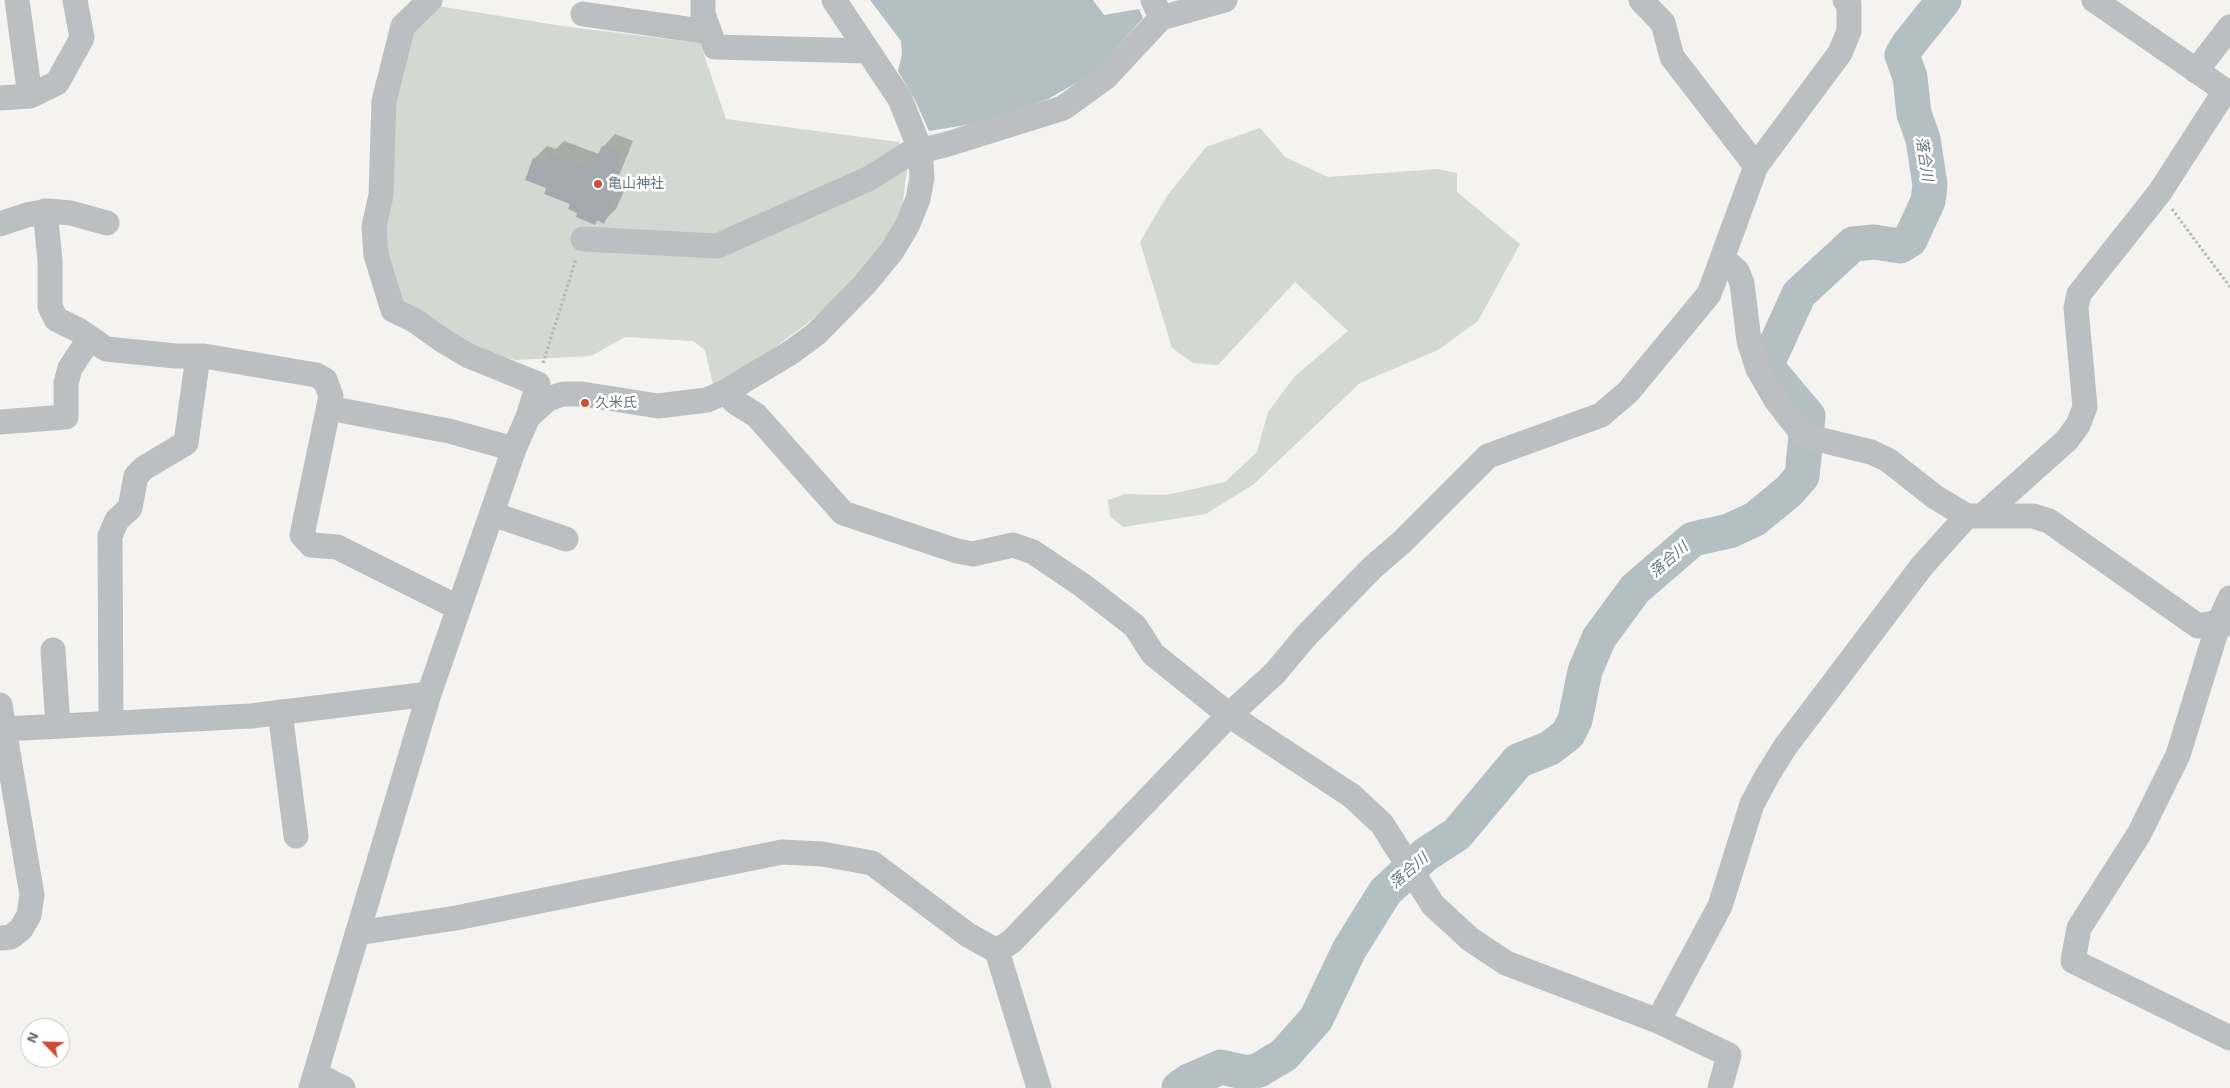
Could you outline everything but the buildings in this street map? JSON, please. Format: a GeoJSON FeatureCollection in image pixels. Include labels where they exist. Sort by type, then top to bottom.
{"type":"FeatureCollection","features":[{"type":"Feature","properties":{"kind":"street"},"geometry":{"type":"LineString","coordinates":[[17,0],[30,96]]}},
{"type":"Feature","properties":{"kind":"street"},"geometry":{"type":"LineString","coordinates":[[0,98],[30,96],[57,83],[82,38],[75,0]]}},
{"type":"Feature","properties":{"kind":"street"},"geometry":{"type":"LineString","coordinates":[[343,1088],[313,1081],[429,694],[514,449],[528,418],[538,384],[468,356],[414,320],[393,310],[376,254],[374,227],[381,195],[384,101],[403,26],[430,0]]}},
{"type":"Feature","properties":{"kind":"street"},"geometry":{"type":"LineString","coordinates":[[703,0],[703,14],[715,47],[866,51]]}},
{"type":"Feature","properties":{"kind":"street"},"geometry":{"type":"LineString","coordinates":[[528,418],[548,399],[563,394],[582,394],[658,406],[707,400],[725,392],[790,353],[816,334],[840,312],[892,251],[908,226],[918,199],[922,178],[920,149],[900,99],[866,51],[834,0]]}},
{"type":"Feature","properties":{"kind":"street"},"geometry":{"type":"LineString","coordinates":[[583,239],[717,246],[868,179],[908,154],[920,149],[948,144],[1063,108],[1106,77],[1157,9],[1225,0]]}},
{"type":"Feature","properties":{"kind":"street"},"geometry":{"type":"LineString","coordinates":[[1641,0],[1664,23],[1672,57],[1756,166]]}},
{"type":"Feature","properties":{"kind":"street"},"geometry":{"type":"LineString","coordinates":[[997,951],[1012,941],[1229,715],[1275,673],[1305,637],[1373,567],[1402,542],[1488,456],[1602,415],[1628,392],[1709,294],[1756,166],[1840,52],[1849,31],[1849,4],[1845,0]]}},
{"type":"Feature","properties":{"kind":"street"},"geometry":{"type":"LineString","coordinates":[[1658,1021],[1720,906],[1752,804],[1785,747],[1922,566],[1975,516],[2067,440],[2078,425],[2085,407],[2076,308],[2079,294],[2160,192],[2228,92],[2094,0]]}},
{"type":"Feature","properties":{"kind":"street"},"geometry":{"type":"LineString","coordinates":[[583,14],[709,32]]}},
{"type":"Feature","properties":{"kind":"street"},"geometry":{"type":"LineString","coordinates":[[2196,71],[2230,28]]}},
{"type":"Feature","properties":{"kind":"street"},"geometry":{"type":"LineString","coordinates":[[0,224],[45,211],[71,213],[108,223]]}},
{"type":"Feature","properties":{"kind":"street"},"geometry":{"type":"LineString","coordinates":[[45,211],[50,260],[50,307],[56,319],[106,349],[176,356],[198,356],[316,375],[325,380],[331,396],[302,535],[311,546],[337,547],[459,608]]}},
{"type":"Feature","properties":{"kind":"street"},"geometry":{"type":"LineString","coordinates":[[1723,259],[1737,271],[1742,282],[1749,341],[1758,370],[1776,400],[1807,435],[1871,452],[1888,460],[1935,497],[1975,516],[2034,516],[2049,521],[2198,626],[2224,623]]}},
{"type":"Feature","properties":{"kind":"street"},"geometry":{"type":"LineString","coordinates":[[0,422],[66,417],[66,383],[70,368],[90,338]]}},
{"type":"Feature","properties":{"kind":"street"},"geometry":{"type":"LineString","coordinates":[[111,723],[110,536],[117,520],[130,508],[136,476],[144,468],[186,443],[198,356]]}},
{"type":"Feature","properties":{"kind":"street"},"geometry":{"type":"LineString","coordinates":[[725,392],[734,402],[756,415],[843,513],[958,551],[973,554],[1013,545],[1033,552],[1082,584],[1134,626],[1153,654],[1229,715],[1352,796],[1382,824],[1411,866],[1433,905],[1446,918],[1492,955],[1506,963],[1658,1021],[1729,1055],[1720,1088]]}},
{"type":"Feature","properties":{"kind":"street"},"geometry":{"type":"LineString","coordinates":[[329,408],[416,424],[514,449]]}},
{"type":"Feature","properties":{"kind":"street"},"geometry":{"type":"LineString","coordinates":[[492,514],[566,539]]}},
{"type":"Feature","properties":{"kind":"street"},"geometry":{"type":"LineString","coordinates":[[2230,598],[2224,623],[2178,755],[2139,834],[2080,928],[2073,961],[2230,1038]]}},
{"type":"Feature","properties":{"kind":"street"},"geometry":{"type":"LineString","coordinates":[[53,650],[58,726]]}},
{"type":"Feature","properties":{"kind":"street"},"geometry":{"type":"LineString","coordinates":[[4,729],[280,712],[429,694]]}},
{"type":"Feature","properties":{"kind":"street"},"geometry":{"type":"LineString","coordinates":[[0,705],[32,895],[29,915],[21,929],[11,937],[0,938]]}},
{"type":"Feature","properties":{"kind":"street"},"geometry":{"type":"LineString","coordinates":[[280,712],[296,836]]}},
{"type":"Feature","properties":{"kind":"street"},"geometry":{"type":"LineString","coordinates":[[357,933],[456,918],[782,852],[822,854],[872,864],[968,935],[997,951],[1039,1088]]}},
{"type":"Feature","properties":{"kind":"path"},"geometry":{"type":"LineString","coordinates":[[2160,192],[2230,287]]}},
{"type":"Feature","properties":{"kind":"path"},"geometry":{"type":"LineString","coordinates":[[541,369],[564,296]]}},
{"type":"Feature","properties":{"kind":"shaded area"},"geometry":{"type":"Polygon","coordinates":[[[870,0],[1093,0],[1104,15],[1139,9],[1143,18],[1094,73],[1048,99],[985,122],[929,131],[915,100],[898,71],[902,54],[901,41],[870,0]]]}},
{"type":"Feature","properties":{"kind":"shaded area"},"geometry":{"type":"Polygon","coordinates":[[[438,6],[562,26],[700,43],[726,119],[899,142],[907,170],[901,217],[878,253],[837,298],[766,354],[713,384],[705,350],[693,341],[625,337],[591,356],[516,360],[439,345],[397,310],[379,260],[403,38],[438,6]]]}},
{"type":"Feature","properties":{"kind":"shaded area"},"geometry":{"type":"Polygon","coordinates":[[[1260,128],[1285,157],[1328,177],[1438,169],[1457,173],[1457,192],[1520,244],[1478,321],[1438,350],[1360,383],[1254,484],[1206,514],[1123,527],[1110,516],[1108,500],[1125,494],[1166,495],[1225,482],[1257,452],[1268,412],[1295,376],[1348,331],[1295,282],[1218,365],[1193,363],[1172,348],[1140,242],[1167,196],[1206,147],[1260,128]]]}},
{"type":"Feature","properties":{"kind":"waterway","name":"落合川"},"geometry":{"type":"LineString","coordinates":[[1179,1088],[1189,1081],[1221,1067],[1248,1073],[1259,1070],[1284,1055],[1316,1019],[1349,950],[1385,892],[1425,855],[1457,834],[1518,761],[1550,748],[1568,734],[1575,720],[1585,671],[1599,638],[1635,589],[1693,539],[1729,531],[1755,519],[1789,491],[1802,476],[1808,416],[1766,366],[1799,294],[1853,244],[1874,242],[1900,246],[1910,240],[1928,201],[1930,185],[1923,139],[1914,114],[1910,77],[1902,55],[1944,0]]}},
{"type":"Feature","properties":{"kind":"place","name":"亀山神社"},"geometry":{"type":"Point","coordinates":[598,184]}},
{"type":"Feature","properties":{"kind":"place","name":"久米氏"},"geometry":{"type":"Point","coordinates":[585,403]}}]}
